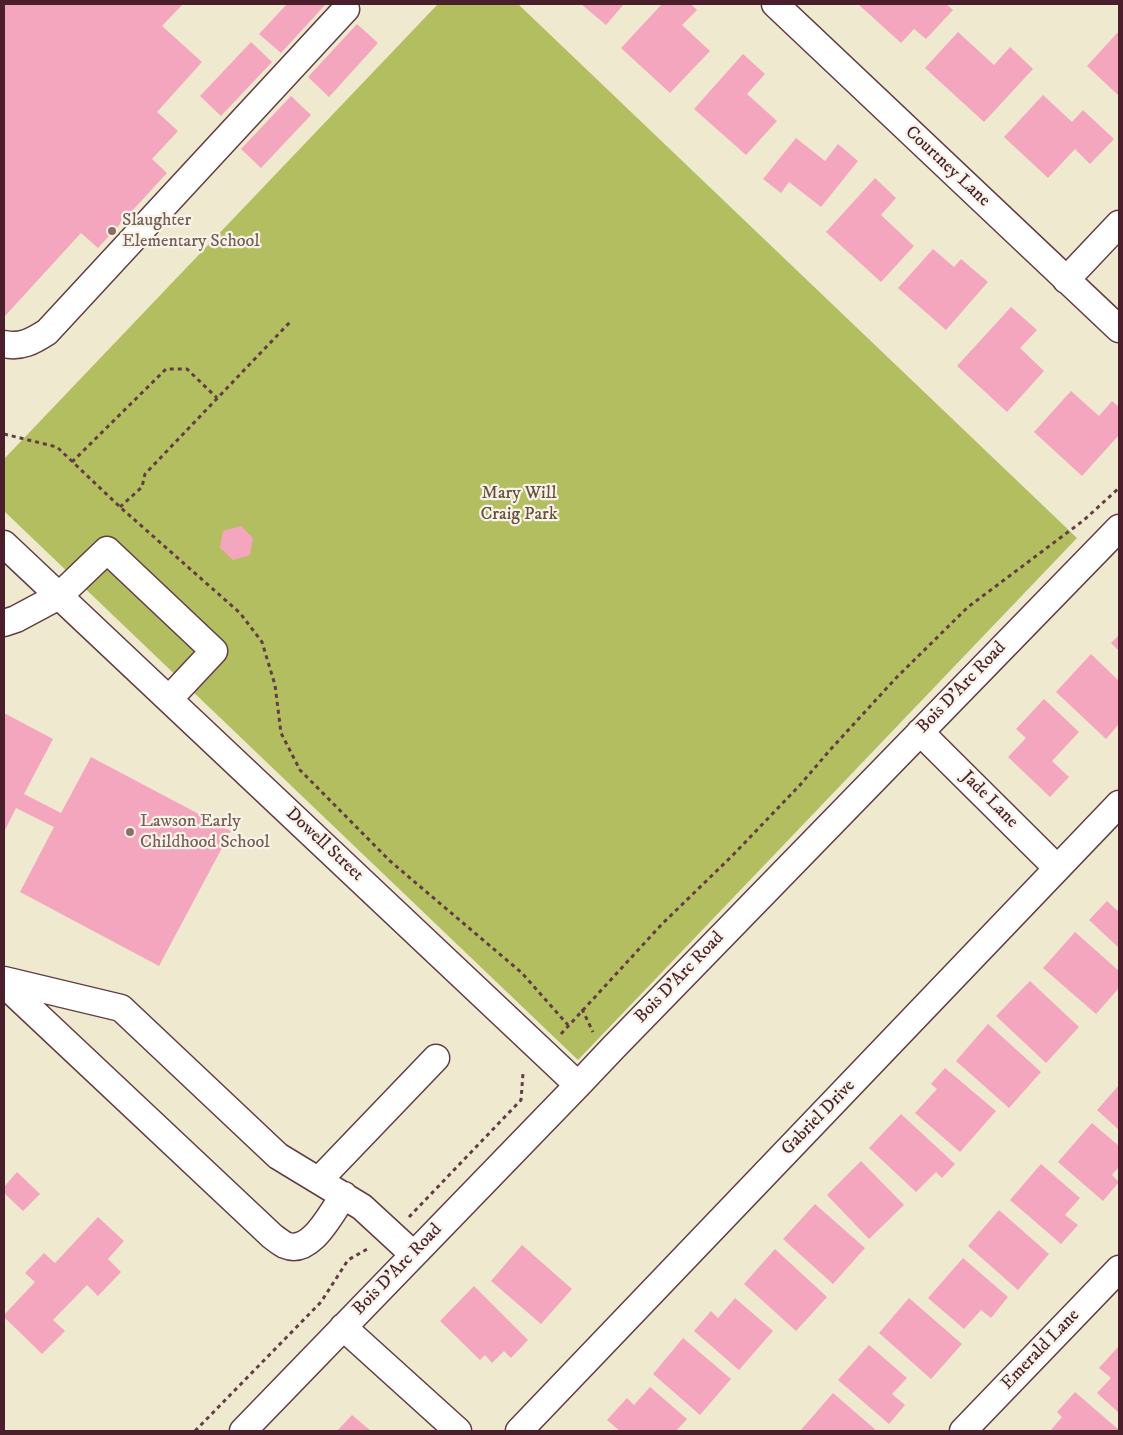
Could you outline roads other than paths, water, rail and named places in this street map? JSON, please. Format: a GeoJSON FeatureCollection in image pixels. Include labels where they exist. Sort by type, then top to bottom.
{"type":"FeatureCollection","features":[{"type":"Feature","properties":{"kind":"street","name":"Courtney Lane"},"geometry":{"type":"LineString","coordinates":[[775,4],[1119,329]]}},
{"type":"Feature","properties":{"kind":"street"},"geometry":{"type":"LineString","coordinates":[[4,344],[14,346],[30,342],[47,332],[346,9]]}},
{"type":"Feature","properties":{"kind":"street"},"geometry":{"type":"LineString","coordinates":[[1066,280],[1119,224]]}},
{"type":"Feature","properties":{"kind":"street","name":"Bois D'Arc Road"},"geometry":{"type":"LineString","coordinates":[[243,1431],[618,1042],[1119,528]]}},
{"type":"Feature","properties":{"kind":"street","name":"Dowell Street"},"geometry":{"type":"LineString","coordinates":[[4,544],[578,1085]]}},
{"type":"Feature","properties":{"kind":"street"},"geometry":{"type":"LineString","coordinates":[[4,623],[16,619],[59,596],[107,550],[214,652],[169,699]]}},
{"type":"Feature","properties":{"kind":"street","name":"Jade Lane"},"geometry":{"type":"LineString","coordinates":[[920,732],[1057,868]]}},
{"type":"Feature","properties":{"kind":"street","name":"Gabriel Drive"},"geometry":{"type":"LineString","coordinates":[[519,1431],[1119,804]]}},
{"type":"Feature","properties":{"kind":"street"},"geometry":{"type":"LineString","coordinates":[[4,980],[121,1008],[278,1156],[362,1207],[413,1254]]}},
{"type":"Feature","properties":{"kind":"street"},"geometry":{"type":"LineString","coordinates":[[4,984],[264,1230],[287,1246],[303,1246],[315,1237],[344,1195]]}},
{"type":"Feature","properties":{"kind":"street"},"geometry":{"type":"LineString","coordinates":[[319,1180],[436,1058]]}},
{"type":"Feature","properties":{"kind":"street","name":"Emerald Lane"},"geometry":{"type":"LineString","coordinates":[[963,1431],[1119,1269]]}},
{"type":"Feature","properties":{"kind":"street"},"geometry":{"type":"LineString","coordinates":[[343,1327],[458,1431]]}},
{"type":"Feature","properties":{"kind":"place","name":"Slaughter Elementary School"},"geometry":{"type":"Point","coordinates":[112,231]}},
{"type":"Feature","properties":{"kind":"place","name":"Lawson Early Childhood School"},"geometry":{"type":"Point","coordinates":[130,832]}},
{"type":"Feature","properties":{"kind":"park label","name":"Mary Will Craig Park"},"geometry":{"type":"Point","coordinates":[519,504]}}]}
